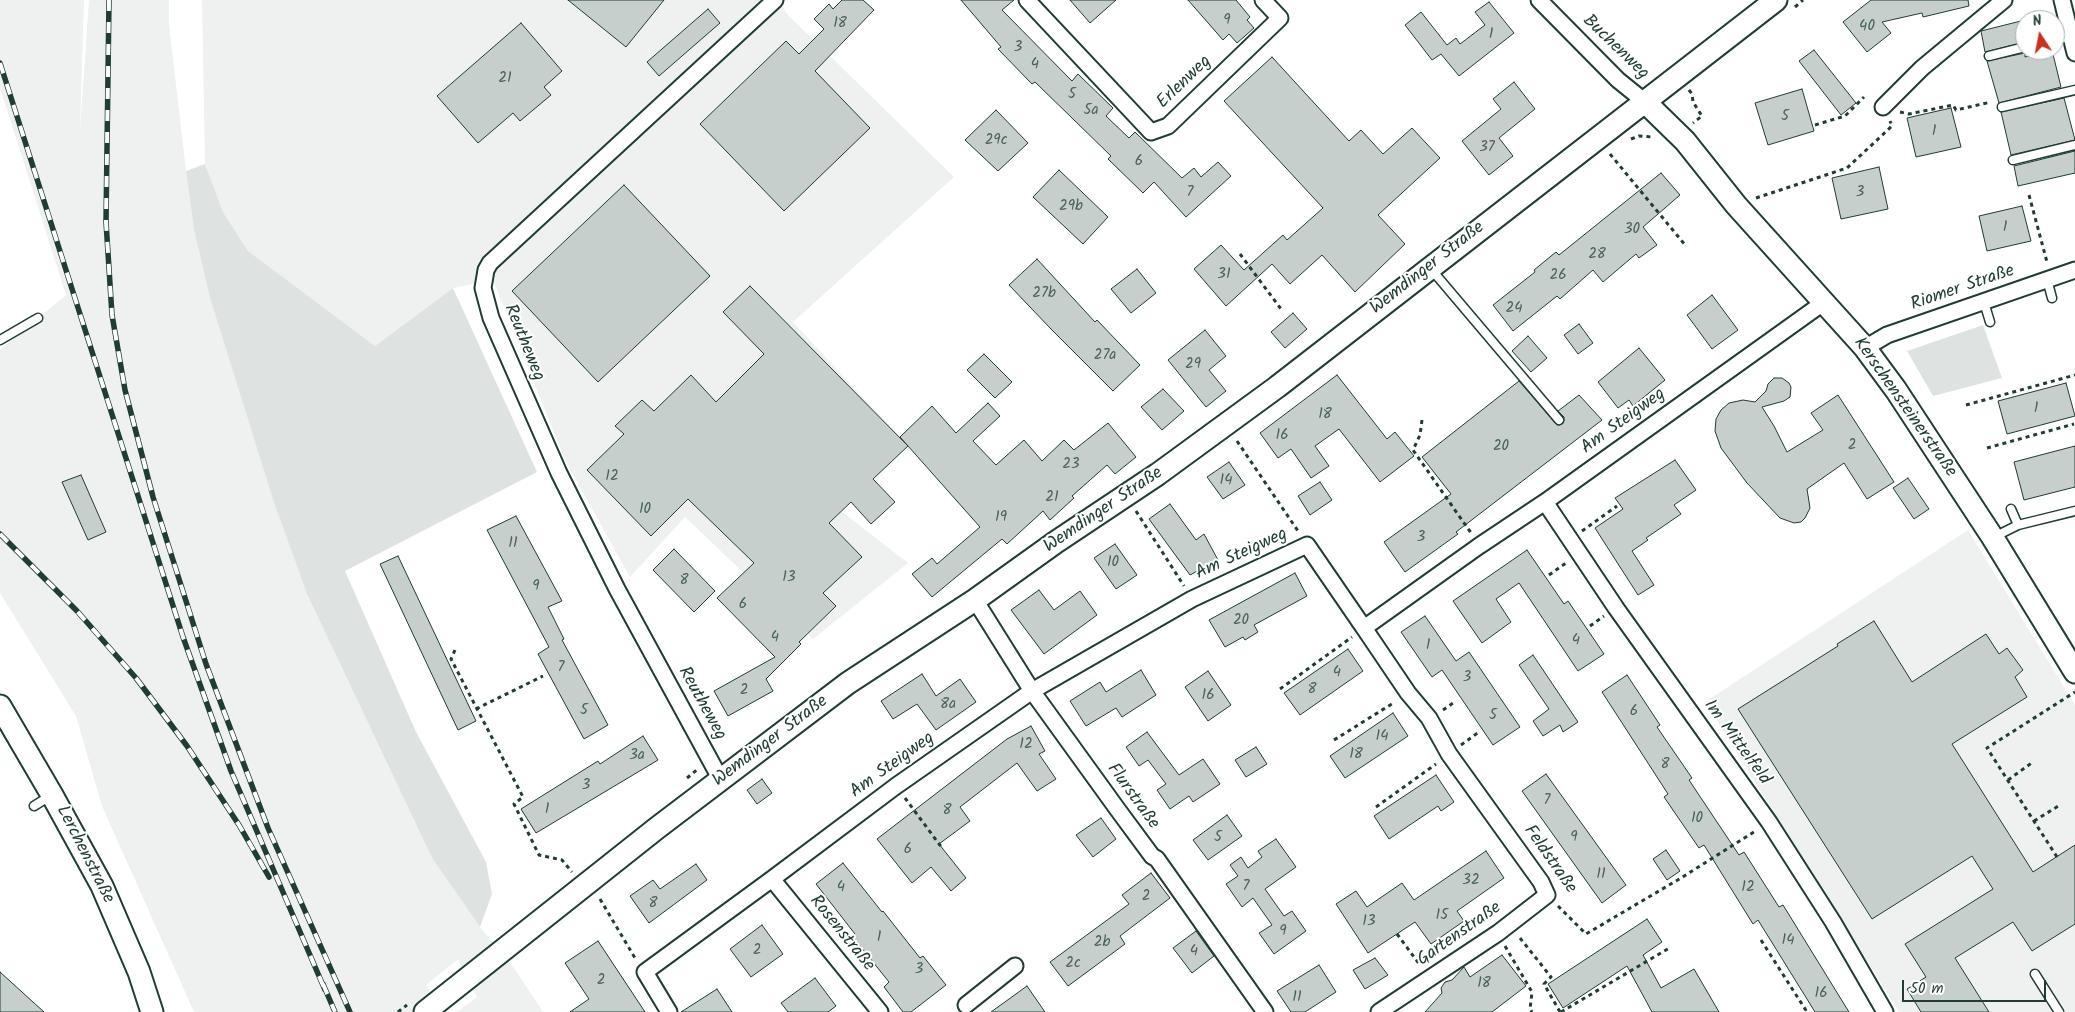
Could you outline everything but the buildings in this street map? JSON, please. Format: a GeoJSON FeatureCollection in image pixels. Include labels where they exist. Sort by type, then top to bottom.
{"type":"FeatureCollection","features":[{"type":"Feature","properties":{"kind":"main road","name":"Wemdinger Straße"},"geometry":{"type":"LineString","coordinates":[[425,1012],[657,828],[848,683],[976,600],[1056,542],[1158,474],[1292,376],[1776,0]]}},
{"type":"Feature","properties":{"kind":"main road","name":"Kerschensteinerstraße"},"geometry":{"type":"LineString","coordinates":[[1644,101],[1678,134],[1736,205],[1865,348],[1896,390],[1993,538],[2075,672]]}},
{"type":"Feature","properties":{"kind":"main road","name":"Lerchenstraße"},"geometry":{"type":"LineString","coordinates":[[0,706],[102,886],[139,972],[152,1012]]}},
{"type":"Feature","properties":{"kind":"street","name":"Reutheweg"},"geometry":{"type":"LineString","coordinates":[[721,780],[616,589],[559,473],[491,318],[483,288],[486,270],[490,263],[775,0]]}},
{"type":"Feature","properties":{"kind":"street","name":"Erlenweg"},"geometry":{"type":"LineString","coordinates":[[1037,3],[1151,132],[1168,126],[1280,18],[1263,0]]}},
{"type":"Feature","properties":{"kind":"street","name":"Buchenweg"},"geometry":{"type":"LineString","coordinates":[[1539,0],[1618,80],[1644,101]]}},
{"type":"Feature","properties":{"kind":"street"},"geometry":{"type":"LineString","coordinates":[[1883,107],[1922,68],[2004,0]]}},
{"type":"Feature","properties":{"kind":"street"},"geometry":{"type":"LineString","coordinates":[[2062,0],[2075,53]]}},
{"type":"Feature","properties":{"kind":"street","name":"Riomer Straße"},"geometry":{"type":"LineString","coordinates":[[1865,348],[1887,335],[2075,270]]}},
{"type":"Feature","properties":{"kind":"street","name":"Am Steigweg"},"geometry":{"type":"LineString","coordinates":[[645,972],[896,786],[1032,692],[1192,599],[1307,546],[1364,628],[1479,546],[1546,502],[1823,303]]}},
{"type":"Feature","properties":{"kind":"street","name":"Im Mittelfeld"},"geometry":{"type":"LineString","coordinates":[[1546,502],[1616,608],[1770,822],[1885,1012]]}},
{"type":"Feature","properties":{"kind":"street","name":"Flurstraße"},"geometry":{"type":"LineString","coordinates":[[976,600],[1032,692],[1147,849],[1157,859],[1265,1012]]}},
{"type":"Feature","properties":{"kind":"street","name":"Feldstraße"},"geometry":{"type":"LineString","coordinates":[[1364,628],[1408,694],[1429,718],[1449,754],[1541,882],[1547,896]]}},
{"type":"Feature","properties":{"kind":"street","name":"Rosenstraße"},"geometry":{"type":"LineString","coordinates":[[772,879],[880,1012]]}},
{"type":"Feature","properties":{"kind":"street","name":"Gartenstraße"},"geometry":{"type":"LineString","coordinates":[[1379,1012],[1395,1007],[1430,979],[1547,896]]}},
{"type":"Feature","properties":{"kind":"street"},"geometry":{"type":"LineString","coordinates":[[965,1010],[1015,966]]}},
{"type":"Feature","properties":{"kind":"street"},"geometry":{"type":"LineString","coordinates":[[645,972],[669,1012]]}},
{"type":"Feature","properties":{"kind":"lane"},"geometry":{"type":"LineString","coordinates":[[2065,38],[2071,36]]}},
{"type":"Feature","properties":{"kind":"lane"},"geometry":{"type":"LineString","coordinates":[[1989,56],[2015,50]]}},
{"type":"Feature","properties":{"kind":"lane"},"geometry":{"type":"LineString","coordinates":[[2002,107],[2075,90]]}},
{"type":"Feature","properties":{"kind":"lane"},"geometry":{"type":"LineString","coordinates":[[2013,160],[2075,145]]}},
{"type":"Feature","properties":{"kind":"lane"},"geometry":{"type":"LineString","coordinates":[[1430,267],[1559,420]]}},
{"type":"Feature","properties":{"kind":"lane"},"geometry":{"type":"LineString","coordinates":[[2049,278],[2052,298]]}},
{"type":"Feature","properties":{"kind":"lane"},"geometry":{"type":"LineString","coordinates":[[1984,302],[1990,322]]}},
{"type":"Feature","properties":{"kind":"lane"},"geometry":{"type":"LineString","coordinates":[[0,340],[38,318]]}},
{"type":"Feature","properties":{"kind":"lane"},"geometry":{"type":"LineString","coordinates":[[2011,509],[2018,525]]}},
{"type":"Feature","properties":{"kind":"lane"},"geometry":{"type":"LineString","coordinates":[[1993,538],[2018,525],[2075,511]]}},
{"type":"Feature","properties":{"kind":"lane"},"geometry":{"type":"LineString","coordinates":[[34,806],[52,795]]}},
{"type":"Feature","properties":{"kind":"lane"},"geometry":{"type":"LineString","coordinates":[[2035,974],[2059,1012]]}},
{"type":"Feature","properties":{"kind":"path"},"geometry":{"type":"LineString","coordinates":[[1678,134],[1702,116],[1693,102],[1692,94],[1688,89]]}},
{"type":"Feature","properties":{"kind":"path"},"geometry":{"type":"LineString","coordinates":[[1815,125],[1845,116],[1864,97]]}},
{"type":"Feature","properties":{"kind":"path"},"geometry":{"type":"LineString","coordinates":[[1883,107],[1909,114],[1953,105],[1956,110],[1997,101],[2002,107]]}},
{"type":"Feature","properties":{"kind":"path"},"geometry":{"type":"LineString","coordinates":[[1736,205],[1847,168],[1892,126],[1883,107]]}},
{"type":"Feature","properties":{"kind":"path"},"geometry":{"type":"LineString","coordinates":[[1610,153],[1686,246]]}},
{"type":"Feature","properties":{"kind":"path"},"geometry":{"type":"LineString","coordinates":[[2029,195],[2049,278]]}},
{"type":"Feature","properties":{"kind":"path"},"geometry":{"type":"LineString","coordinates":[[1240,254],[1281,309]]}},
{"type":"Feature","properties":{"kind":"path"},"geometry":{"type":"LineString","coordinates":[[1966,405],[2075,375]]}},
{"type":"Feature","properties":{"kind":"path"},"geometry":{"type":"LineString","coordinates":[[1422,420],[1420,435],[1413,450],[1479,546]]}},
{"type":"Feature","properties":{"kind":"path"},"geometry":{"type":"LineString","coordinates":[[1987,448],[2074,424]]}},
{"type":"Feature","properties":{"kind":"path"},"geometry":{"type":"LineString","coordinates":[[1224,425],[1236,439],[1307,546]]}},
{"type":"Feature","properties":{"kind":"path"},"geometry":{"type":"LineString","coordinates":[[1126,496],[1192,599]]}},
{"type":"Feature","properties":{"kind":"path"},"geometry":{"type":"LineString","coordinates":[[1570,539],[1617,506]]}},
{"type":"Feature","properties":{"kind":"path"},"geometry":{"type":"LineString","coordinates":[[1280,689],[1364,628]]}},
{"type":"Feature","properties":{"kind":"path"},"geometry":{"type":"LineString","coordinates":[[455,650],[451,659],[523,798],[514,804],[539,855],[562,860],[569,869]]}},
{"type":"Feature","properties":{"kind":"path"},"geometry":{"type":"LineString","coordinates":[[476,709],[543,676]]}},
{"type":"Feature","properties":{"kind":"path"},"geometry":{"type":"LineString","coordinates":[[2057,857],[1987,748],[2075,692]]}},
{"type":"Feature","properties":{"kind":"path"},"geometry":{"type":"LineString","coordinates":[[1334,740],[1408,694]]}},
{"type":"Feature","properties":{"kind":"path"},"geometry":{"type":"LineString","coordinates":[[1376,807],[1449,754]]}},
{"type":"Feature","properties":{"kind":"path"},"geometry":{"type":"LineString","coordinates":[[2008,780],[2033,762]]}},
{"type":"Feature","properties":{"kind":"path"},"geometry":{"type":"LineString","coordinates":[[896,786],[942,848]]}},
{"type":"Feature","properties":{"kind":"path"},"geometry":{"type":"LineString","coordinates":[[2034,821],[2060,805]]}},
{"type":"Feature","properties":{"kind":"path","name":"Feldstraße"},"geometry":{"type":"LineString","coordinates":[[1547,896],[1586,934],[1681,878],[1770,822]]}},
{"type":"Feature","properties":{"kind":"path"},"geometry":{"type":"LineString","coordinates":[[599,896],[645,972]]}},
{"type":"Feature","properties":{"kind":"path"},"geometry":{"type":"LineString","coordinates":[[1503,929],[1532,992],[1530,1010],[1532,1012]]}},
{"type":"Feature","properties":{"kind":"path"},"geometry":{"type":"LineString","coordinates":[[1503,929],[1551,977],[1544,984],[1561,1012],[1671,947]]}},
{"type":"Feature","properties":{"kind":"path"},"geometry":{"type":"LineString","coordinates":[[1397,934],[1430,979]]}},
{"type":"Feature","properties":{"kind":"path"},"geometry":{"type":"LineString","coordinates":[[1761,940],[1807,1012]]}},
{"type":"Feature","properties":{"kind":"shaded area"},"geometry":{"type":"Polygon","coordinates":[[[0,0],[84,0],[80,131],[89,0],[169,0],[169,24],[194,230],[210,298],[274,503],[307,594],[432,858],[480,927],[514,968],[543,1012],[457,1012],[477,997],[458,959],[426,985],[439,1012],[194,1012],[102,806],[76,716],[0,593],[0,350],[66,295],[0,88],[0,0]]]}},
{"type":"Feature","properties":{"kind":"shaded area"},"geometry":{"type":"Polygon","coordinates":[[[202,0],[780,0],[786,13],[954,177],[793,322],[908,446],[841,511],[908,563],[813,639],[685,517],[630,577],[565,460],[493,280],[453,288],[375,346],[248,251],[223,212],[205,164],[202,0]]]}},
{"type":"Feature","properties":{"kind":"shaded area"},"geometry":{"type":"Polygon","coordinates":[[[205,164],[223,212],[248,251],[375,346],[453,288],[537,472],[345,571],[416,732],[486,862],[492,894],[480,927],[432,858],[307,594],[274,503],[210,298],[194,230],[186,171],[205,164]]]}},
{"type":"Feature","properties":{"kind":"shaded area"},"geometry":{"type":"Polygon","coordinates":[[[1983,325],[2002,378],[1933,396],[1907,351],[1983,325]]]}},
{"type":"Feature","properties":{"kind":"shaded area"},"geometry":{"type":"Polygon","coordinates":[[[1968,530],[2075,705],[2075,1012],[1899,1012],[1705,702],[1968,530]]]}},
{"type":"Feature","properties":{"kind":"railway"},"geometry":{"type":"LineString","coordinates":[[109,0],[106,222],[112,315],[125,390],[153,497],[206,664],[268,828],[350,1012]]}},
{"type":"Feature","properties":{"kind":"railway"},"geometry":{"type":"LineString","coordinates":[[0,63],[183,637],[231,771],[325,990]]}},
{"type":"Feature","properties":{"kind":"railway"},"geometry":{"type":"LineString","coordinates":[[0,534],[77,611],[136,678],[187,746],[239,825],[269,877]]}},
{"type":"Feature","properties":{"kind":"railway"},"geometry":{"type":"LineString","coordinates":[[323,984],[335,1012]]}}]}
